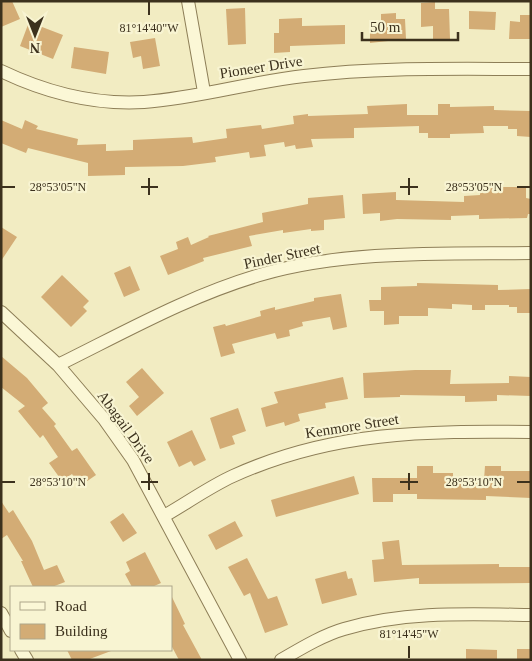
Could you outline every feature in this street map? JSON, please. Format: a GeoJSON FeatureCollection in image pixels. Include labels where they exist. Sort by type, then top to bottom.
{"type":"FeatureCollection","features":[{"type":"Feature","properties":{"kind":"street"},"geometry":{"type":"LineString","coordinates":[[188,1],[204,92]]}},
{"type":"Feature","properties":{"kind":"street","name":"Pioneer Drive"},"geometry":{"type":"LineString","coordinates":[[1,71],[32,86],[92,100],[142,102],[304,76],[410,68],[531,69]]}},
{"type":"Feature","properties":{"kind":"street","name":"Pinder Street"},"geometry":{"type":"LineString","coordinates":[[58,365],[190,299],[262,274],[302,265],[407,254],[531,253]]}},
{"type":"Feature","properties":{"kind":"street","name":"Abagail Drive"},"geometry":{"type":"LineString","coordinates":[[1,312],[58,365],[104,419],[132,460],[164,516],[240,660]]}},
{"type":"Feature","properties":{"kind":"street","name":"Kenmore Street"},"geometry":{"type":"LineString","coordinates":[[164,516],[232,476],[312,447],[364,438],[428,431],[531,432]]}},
{"type":"Feature","properties":{"kind":"street"},"geometry":{"type":"LineString","coordinates":[[1,613],[10,629]]}},
{"type":"Feature","properties":{"kind":"street"},"geometry":{"type":"LineString","coordinates":[[281,660],[342,630],[392,618],[434,614],[531,615]]}},
{"type":"Feature","properties":{"kind":"building"},"geometry":{"type":"Polygon","coordinates":[[[1,1],[12,1],[20,19],[1,27],[1,1]]]}},
{"type":"Feature","properties":{"kind":"building"},"geometry":{"type":"Polygon","coordinates":[[[435,2],[435,9],[449,9],[450,39],[433,39],[433,26],[421,27],[421,3],[435,2]]]}},
{"type":"Feature","properties":{"kind":"building"},"geometry":{"type":"Polygon","coordinates":[[[245,8],[246,44],[228,45],[226,9],[245,8]]]}},
{"type":"Feature","properties":{"kind":"building"},"geometry":{"type":"Polygon","coordinates":[[[469,11],[496,12],[495,30],[469,29],[469,11]]]}},
{"type":"Feature","properties":{"kind":"building"},"geometry":{"type":"Polygon","coordinates":[[[396,13],[396,19],[405,19],[406,39],[370,43],[370,21],[381,21],[381,14],[396,13]]]}},
{"type":"Feature","properties":{"kind":"building"},"geometry":{"type":"Polygon","coordinates":[[[520,15],[531,15],[531,39],[509,39],[510,21],[520,22],[520,15]]]}},
{"type":"Feature","properties":{"kind":"building"},"geometry":{"type":"Polygon","coordinates":[[[302,18],[302,26],[345,25],[345,44],[290,46],[290,52],[274,53],[274,33],[279,33],[279,19],[302,18]]]}},
{"type":"Feature","properties":{"kind":"building"},"geometry":{"type":"Polygon","coordinates":[[[29,22],[63,35],[53,59],[20,46],[29,22]]]}},
{"type":"Feature","properties":{"kind":"building"},"geometry":{"type":"Polygon","coordinates":[[[155,38],[160,66],[143,69],[141,56],[133,58],[130,42],[155,38]]]}},
{"type":"Feature","properties":{"kind":"building"},"geometry":{"type":"Polygon","coordinates":[[[74,47],[109,52],[106,74],[71,68],[74,47]]]}},
{"type":"Feature","properties":{"kind":"building"},"geometry":{"type":"Polygon","coordinates":[[[407,104],[407,115],[438,115],[438,104],[450,104],[450,107],[494,106],[494,110],[531,111],[531,137],[517,136],[517,129],[508,129],[508,126],[483,126],[484,133],[450,134],[450,138],[428,138],[428,133],[419,133],[419,126],[354,128],[354,138],[311,139],[313,147],[296,149],[295,145],[285,147],[284,142],[264,145],[266,156],[250,158],[249,152],[215,157],[216,162],[183,166],[125,167],[125,175],[88,176],[88,163],[28,148],[26,153],[1,143],[1,120],[22,129],[25,120],[38,126],[36,129],[78,139],[77,145],[106,144],[106,151],[133,150],[133,140],[192,137],[193,143],[227,138],[226,129],[261,125],[262,129],[294,124],[293,116],[308,114],[308,116],[368,114],[367,106],[407,104]]]}},
{"type":"Feature","properties":{"kind":"building"},"geometry":{"type":"Polygon","coordinates":[[[480,187],[526,187],[526,198],[531,199],[531,214],[528,214],[527,218],[479,219],[479,215],[451,216],[451,220],[397,219],[380,221],[380,213],[363,214],[362,194],[396,192],[396,200],[464,202],[464,196],[480,195],[480,187]]]}},
{"type":"Feature","properties":{"kind":"building"},"geometry":{"type":"Polygon","coordinates":[[[343,195],[345,218],[324,220],[324,230],[311,231],[311,229],[283,233],[283,230],[249,236],[252,246],[203,258],[204,261],[168,275],[160,256],[178,249],[176,242],[188,237],[191,245],[208,236],[263,222],[262,213],[308,204],[308,198],[343,195]]]}},
{"type":"Feature","properties":{"kind":"building"},"geometry":{"type":"Polygon","coordinates":[[[1,227],[17,237],[1,261],[1,227]]]}},
{"type":"Feature","properties":{"kind":"building"},"geometry":{"type":"Polygon","coordinates":[[[130,266],[140,290],[124,297],[114,273],[130,266]]]}},
{"type":"Feature","properties":{"kind":"building"},"geometry":{"type":"Polygon","coordinates":[[[62,275],[89,301],[83,307],[87,311],[71,327],[41,297],[62,275]]]}},
{"type":"Feature","properties":{"kind":"building"},"geometry":{"type":"Polygon","coordinates":[[[417,283],[498,285],[498,290],[531,289],[531,313],[517,313],[517,307],[509,307],[509,305],[485,305],[485,310],[472,310],[472,305],[452,304],[452,309],[428,308],[428,316],[399,316],[399,324],[384,325],[384,311],[370,311],[369,300],[381,300],[381,287],[417,286],[417,283]]]}},
{"type":"Feature","properties":{"kind":"building"},"geometry":{"type":"Polygon","coordinates":[[[341,294],[347,327],[333,330],[330,317],[302,322],[303,326],[289,330],[290,336],[277,339],[275,333],[232,344],[235,353],[221,357],[213,327],[225,324],[226,326],[261,316],[260,311],[275,307],[275,310],[314,301],[314,298],[341,294]]]}},
{"type":"Feature","properties":{"kind":"building"},"geometry":{"type":"Polygon","coordinates":[[[1,356],[27,378],[48,403],[42,408],[56,424],[54,426],[72,451],[77,448],[96,475],[80,486],[72,474],[62,481],[49,463],[58,457],[43,435],[40,438],[18,411],[25,406],[1,387],[1,356]]]}},
{"type":"Feature","properties":{"kind":"building"},"geometry":{"type":"Polygon","coordinates":[[[142,368],[164,393],[137,416],[129,406],[139,397],[126,382],[142,368]]]}},
{"type":"Feature","properties":{"kind":"building"},"geometry":{"type":"Polygon","coordinates":[[[451,370],[450,384],[509,383],[509,376],[531,377],[531,396],[497,395],[497,401],[465,402],[465,396],[400,395],[400,397],[364,398],[363,373],[451,370]]]}},
{"type":"Feature","properties":{"kind":"building"},"geometry":{"type":"Polygon","coordinates":[[[343,377],[348,399],[325,403],[326,408],[298,414],[300,421],[285,426],[284,422],[266,427],[261,408],[278,403],[274,392],[343,377]]]}},
{"type":"Feature","properties":{"kind":"building"},"geometry":{"type":"Polygon","coordinates":[[[238,408],[246,431],[232,436],[235,444],[220,449],[210,418],[238,408]]]}},
{"type":"Feature","properties":{"kind":"building"},"geometry":{"type":"Polygon","coordinates":[[[192,430],[206,460],[194,466],[191,461],[179,467],[167,442],[192,430]]]}},
{"type":"Feature","properties":{"kind":"building"},"geometry":{"type":"Polygon","coordinates":[[[417,466],[433,466],[433,473],[453,473],[453,479],[484,480],[485,466],[501,466],[501,471],[531,471],[531,498],[486,496],[486,500],[417,499],[417,494],[393,494],[393,502],[373,502],[372,478],[417,478],[417,466]]]}},
{"type":"Feature","properties":{"kind":"building"},"geometry":{"type":"Polygon","coordinates":[[[354,476],[359,494],[276,517],[271,500],[354,476]]]}},
{"type":"Feature","properties":{"kind":"building"},"geometry":{"type":"Polygon","coordinates":[[[1,501],[9,513],[13,510],[32,541],[44,570],[57,565],[65,582],[55,586],[33,586],[21,561],[23,561],[7,535],[1,539],[1,501]]]}},
{"type":"Feature","properties":{"kind":"building"},"geometry":{"type":"Polygon","coordinates":[[[123,513],[137,533],[123,542],[110,522],[123,513]]]}},
{"type":"Feature","properties":{"kind":"building"},"geometry":{"type":"Polygon","coordinates":[[[235,521],[243,536],[216,550],[208,535],[235,521]]]}},
{"type":"Feature","properties":{"kind":"building"},"geometry":{"type":"Polygon","coordinates":[[[399,540],[402,565],[499,564],[499,567],[531,567],[531,583],[419,584],[419,578],[374,582],[372,560],[384,559],[382,542],[399,540]]]}},
{"type":"Feature","properties":{"kind":"building"},"geometry":{"type":"Polygon","coordinates":[[[145,552],[161,583],[154,586],[131,586],[125,574],[130,571],[126,562],[145,552]]]}},
{"type":"Feature","properties":{"kind":"building"},"geometry":{"type":"Polygon","coordinates":[[[247,558],[268,599],[277,596],[288,625],[265,633],[250,593],[244,596],[228,567],[247,558]]]}},
{"type":"Feature","properties":{"kind":"building"},"geometry":{"type":"Polygon","coordinates":[[[346,571],[348,579],[352,578],[357,595],[322,604],[315,579],[346,571]]]}},
{"type":"Feature","properties":{"kind":"building"},"geometry":{"type":"Polygon","coordinates":[[[172,597],[185,624],[183,625],[202,660],[179,660],[172,647],[172,597]]]}},
{"type":"Feature","properties":{"kind":"building"},"geometry":{"type":"Polygon","coordinates":[[[466,649],[497,650],[497,660],[466,660],[466,649]]]}},
{"type":"Feature","properties":{"kind":"building"},"geometry":{"type":"Polygon","coordinates":[[[517,649],[531,649],[531,660],[517,660],[517,649]]]}},
{"type":"Feature","properties":{"kind":"building"},"geometry":{"type":"Polygon","coordinates":[[[68,651],[111,651],[87,660],[72,660],[68,651]]]}}]}
